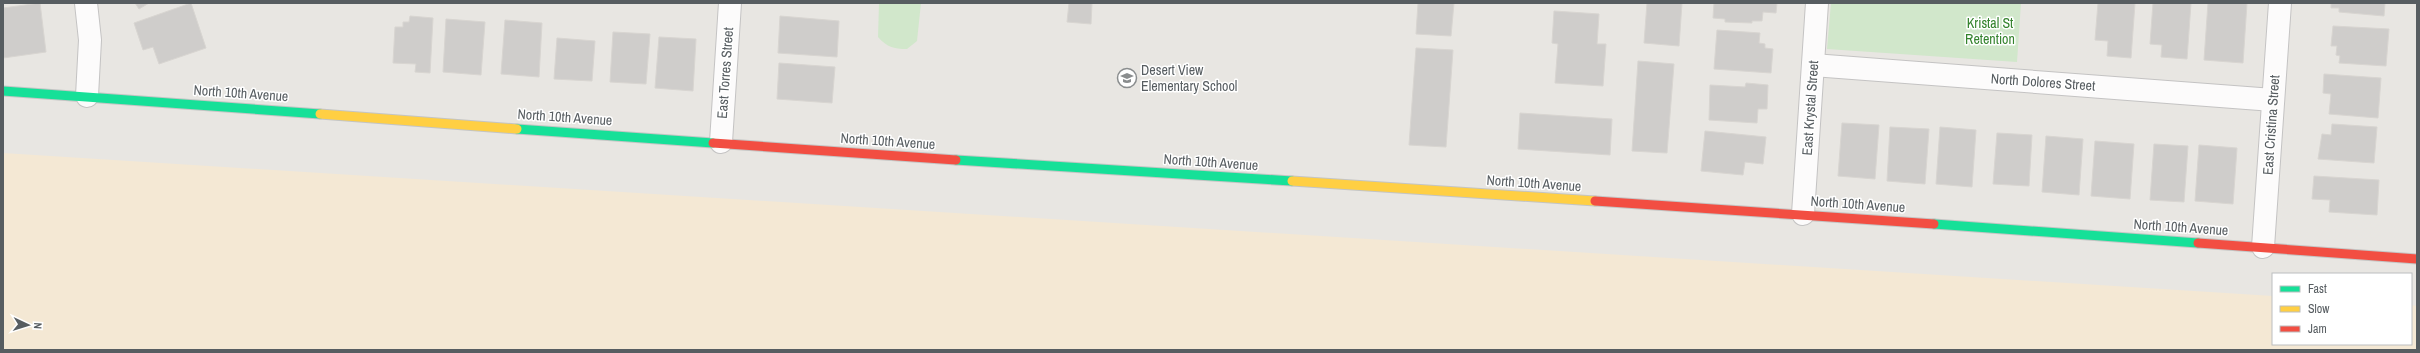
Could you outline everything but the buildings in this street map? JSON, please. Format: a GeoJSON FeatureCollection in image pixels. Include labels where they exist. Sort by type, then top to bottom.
{"type":"FeatureCollection","features":[{"type":"Feature","properties":{"kind":"main road","name":"North 10th Avenue"},"geometry":{"type":"LineString","coordinates":[[3,91],[721,142],[850,153],[1803,214],[2417,259]]}},
{"type":"Feature","properties":{"kind":"street"},"geometry":{"type":"LineString","coordinates":[[86,3],[90,40],[87,96]]}},
{"type":"Feature","properties":{"kind":"street","name":"East Torres Street"},"geometry":{"type":"LineString","coordinates":[[721,142],[730,3]]}},
{"type":"Feature","properties":{"kind":"street","name":"East Krystal Street"},"geometry":{"type":"LineString","coordinates":[[1803,214],[1817,3]]}},
{"type":"Feature","properties":{"kind":"street","name":"East Cristina Street"},"geometry":{"type":"LineString","coordinates":[[2263,247],[2280,3]]}},
{"type":"Feature","properties":{"kind":"street","name":"North Dolores Street"},"geometry":{"type":"LineString","coordinates":[[1813,65],[2273,100]]}},
{"type":"Feature","properties":{"kind":"green space"},"geometry":{"type":"Polygon","coordinates":[[[879,3],[921,3],[917,41],[907,49],[891,47],[878,37],[879,3]]]}},
{"type":"Feature","properties":{"kind":"green space","name":"Kristal St Retention"},"geometry":{"type":"Polygon","coordinates":[[[1831,3],[2021,3],[2017,62],[1827,49],[1831,3]]]}},
{"type":"Feature","properties":{"kind":"sand"},"geometry":{"type":"Polygon","coordinates":[[[3,153],[2272,296],[2272,345],[2412,345],[2412,305],[2417,306],[2417,350],[3,350],[3,153]]]}},
{"type":"Feature","properties":{"kind":"traffic: fast"},"geometry":{"type":"LineString","coordinates":[[3,91],[320,114]]}},
{"type":"Feature","properties":{"kind":"traffic: fast"},"geometry":{"type":"LineString","coordinates":[[517,129],[713,143]]}},
{"type":"Feature","properties":{"kind":"traffic: fast"},"geometry":{"type":"LineString","coordinates":[[956,160],[1292,181]]}},
{"type":"Feature","properties":{"kind":"traffic: fast"},"geometry":{"type":"LineString","coordinates":[[1934,224],[2198,243]]}},
{"type":"Feature","properties":{"kind":"traffic: slow"},"geometry":{"type":"LineString","coordinates":[[320,114],[517,129]]}},
{"type":"Feature","properties":{"kind":"traffic: slow"},"geometry":{"type":"LineString","coordinates":[[1292,181],[1595,201]]}},
{"type":"Feature","properties":{"kind":"traffic: jam"},"geometry":{"type":"LineString","coordinates":[[713,143],[956,160]]}},
{"type":"Feature","properties":{"kind":"traffic: jam"},"geometry":{"type":"LineString","coordinates":[[1595,201],[1934,224]]}},
{"type":"Feature","properties":{"kind":"traffic: jam"},"geometry":{"type":"LineString","coordinates":[[2198,243],[2417,259]]}},
{"type":"Feature","properties":{"kind":"place","name":"Desert View Elementary School"},"geometry":{"type":"Point","coordinates":[1127,78]}}]}
